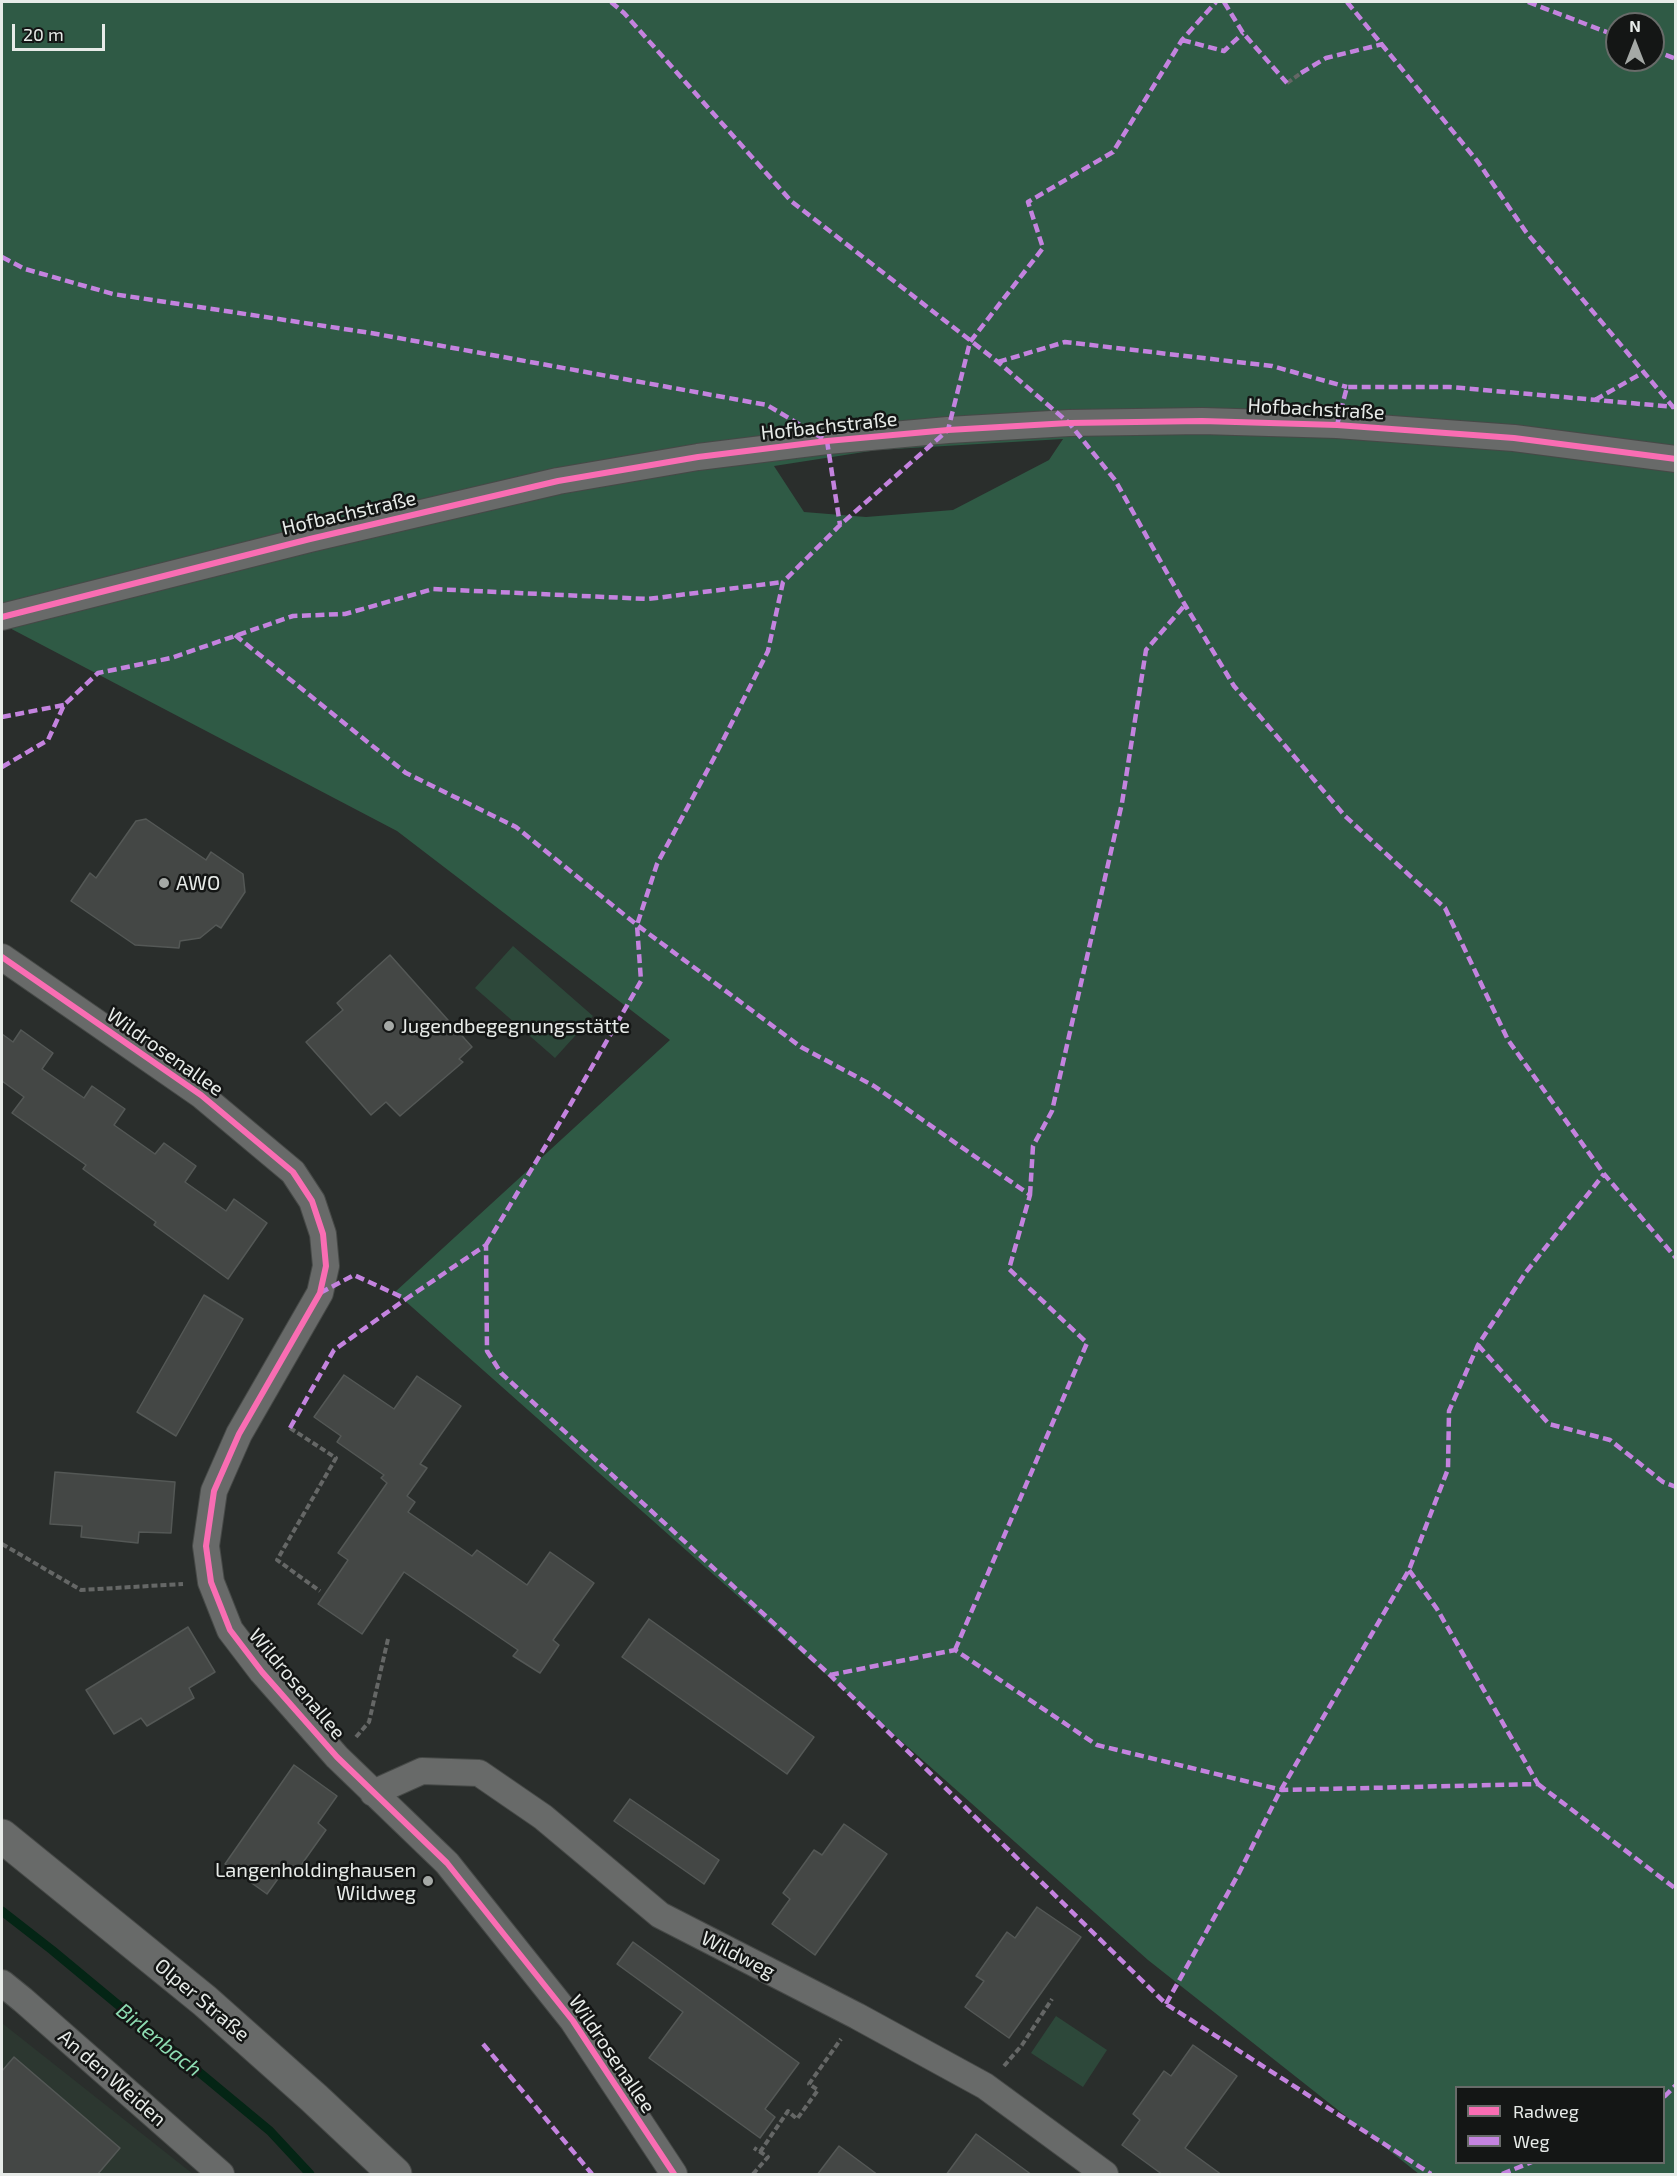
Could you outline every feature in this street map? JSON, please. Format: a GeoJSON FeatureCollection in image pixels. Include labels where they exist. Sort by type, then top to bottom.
{"type":"FeatureCollection","features":[{"type":"Feature","properties":{"kind":"main road","name":"Olper Straße"},"geometry":{"type":"LineString","coordinates":[[2,1836],[205,2001],[314,2098],[395,2175]]}},
{"type":"Feature","properties":{"kind":"street","name":"Hofbachstraße"},"geometry":{"type":"LineString","coordinates":[[2,617],[310,538],[558,481],[698,458],[827,441],[948,430],[1068,423],[1202,421],[1337,425],[1514,438],[1676,459]]}},
{"type":"Feature","properties":{"kind":"street","name":"Wildrosenallee"},"geometry":{"type":"LineString","coordinates":[[2,957],[201,1095],[293,1172],[312,1201],[323,1234],[326,1266],[320,1293],[239,1434],[214,1491],[206,1546],[210,1582],[230,1630],[262,1672],[337,1757],[447,1863],[573,2021],[674,2175]]}},
{"type":"Feature","properties":{"kind":"street","name":"Wildweg"},"geometry":{"type":"LineString","coordinates":[[372,1793],[422,1771],[479,1773],[543,1817],[660,1915],[857,2016],[985,2086],[1105,2175]]}},
{"type":"Feature","properties":{"kind":"street","name":"An den Weiden"},"geometry":{"type":"LineString","coordinates":[[2,1983],[221,2175]]}},
{"type":"Feature","properties":{"kind":"path"},"geometry":{"type":"LineString","coordinates":[[1287,83],[1302,73]]}},
{"type":"Feature","properties":{"kind":"path"},"geometry":{"type":"LineString","coordinates":[[290,1428],[336,1458],[277,1560],[320,1591]]}},
{"type":"Feature","properties":{"kind":"path"},"geometry":{"type":"LineString","coordinates":[[2,1544],[81,1590],[210,1582]]}},
{"type":"Feature","properties":{"kind":"path"},"geometry":{"type":"LineString","coordinates":[[337,1757],[369,1722],[388,1639]]}},
{"type":"Feature","properties":{"kind":"path"},"geometry":{"type":"LineString","coordinates":[[1022,2045],[1052,1999]]}},
{"type":"Feature","properties":{"kind":"path"},"geometry":{"type":"LineString","coordinates":[[760,2152],[788,2111],[797,2119],[818,2090],[809,2084],[857,2016]]}},
{"type":"Feature","properties":{"kind":"path"},"geometry":{"type":"LineString","coordinates":[[753,2175],[768,2157],[754,2148]]}},
{"type":"Feature","properties":{"kind":"shaded area"},"geometry":{"type":"Polygon","coordinates":[[[2,2023],[193,2174],[2,2174],[2,2023]]]}},
{"type":"Feature","properties":{"kind":"green space"},"geometry":{"type":"Polygon","coordinates":[[[2,2],[1675,2],[1675,2174],[1419,2174],[1148,1960],[395,1292],[670,1040],[397,831],[2,624],[2,2]],[[1063,439],[877,450],[774,466],[804,512],[866,517],[953,510],[1049,460],[1063,439]]]}},
{"type":"Feature","properties":{"kind":"green space"},"geometry":{"type":"Polygon","coordinates":[[[513,946],[593,1016],[555,1058],[475,988],[513,946]]]}},
{"type":"Feature","properties":{"kind":"green space"},"geometry":{"type":"Polygon","coordinates":[[[1056,2016],[1107,2050],[1083,2087],[1031,2053],[1056,2016]]]}},
{"type":"Feature","properties":{"kind":"building","name":"AWO"},"geometry":{"type":"Polygon","coordinates":[[[146,819],[206,860],[211,852],[243,874],[245,892],[221,928],[216,925],[200,938],[180,941],[179,948],[135,945],[71,901],[90,873],[96,878],[136,821],[146,819]]]}},
{"type":"Feature","properties":{"kind":"building","name":"Jugendbegegnungsstätte"},"geometry":{"type":"Polygon","coordinates":[[[390,955],[472,1047],[459,1059],[463,1062],[400,1116],[386,1102],[371,1115],[306,1042],[343,1010],[337,1003],[390,955]]]}},
{"type":"Feature","properties":{"kind":"building"},"geometry":{"type":"Polygon","coordinates":[[[21,1030],[53,1053],[42,1069],[84,1098],[92,1086],[125,1109],[114,1125],[155,1154],[164,1143],[196,1166],[185,1182],[226,1211],[234,1199],[267,1223],[228,1279],[154,1225],[156,1222],[83,1169],[86,1165],[12,1113],[24,1097],[2,1081],[2,1034],[13,1042],[21,1030]]]}},
{"type":"Feature","properties":{"kind":"building"},"geometry":{"type":"Polygon","coordinates":[[[204,1295],[243,1319],[176,1436],[137,1412],[204,1295]]]}},
{"type":"Feature","properties":{"kind":"building"},"geometry":{"type":"Polygon","coordinates":[[[344,1375],[394,1409],[417,1376],[461,1406],[420,1464],[427,1468],[407,1496],[415,1502],[408,1512],[472,1556],[477,1550],[527,1585],[550,1552],[594,1583],[553,1640],[559,1645],[540,1673],[513,1656],[518,1650],[404,1572],[362,1634],[318,1604],[348,1560],[338,1553],[387,1483],[381,1478],[384,1475],[337,1442],[341,1436],[314,1417],[344,1375]]]}},
{"type":"Feature","properties":{"kind":"building"},"geometry":{"type":"Polygon","coordinates":[[[55,1472],[175,1482],[171,1533],[139,1532],[138,1543],[81,1537],[82,1526],[50,1524],[55,1472]]]}},
{"type":"Feature","properties":{"kind":"building"},"geometry":{"type":"Polygon","coordinates":[[[649,1619],[814,1737],[787,1774],[622,1657],[649,1619]]]}},
{"type":"Feature","properties":{"kind":"building"},"geometry":{"type":"Polygon","coordinates":[[[188,1627],[215,1672],[189,1688],[194,1698],[147,1726],[141,1718],[114,1734],[86,1690],[188,1627]]]}},
{"type":"Feature","properties":{"kind":"building"},"geometry":{"type":"Polygon","coordinates":[[[294,1765],[337,1796],[318,1823],[326,1830],[294,1875],[285,1869],[267,1894],[225,1864],[294,1765]]]}},
{"type":"Feature","properties":{"kind":"building"},"geometry":{"type":"Polygon","coordinates":[[[630,1799],[719,1860],[704,1884],[614,1821],[630,1799]]]}},
{"type":"Feature","properties":{"kind":"building"},"geometry":{"type":"Polygon","coordinates":[[[844,1824],[887,1854],[815,1955],[772,1924],[790,1899],[783,1893],[814,1850],[822,1855],[844,1824]]]}},
{"type":"Feature","properties":{"kind":"building"},"geometry":{"type":"Polygon","coordinates":[[[1037,1907],[1081,1937],[1009,2038],[965,2007],[984,1981],[976,1976],[1007,1932],[1015,1938],[1037,1907]]]}},
{"type":"Feature","properties":{"kind":"building"},"geometry":{"type":"Polygon","coordinates":[[[633,1942],[799,2063],[765,2109],[775,2117],[760,2138],[649,2058],[683,2012],[617,1964],[633,1942]]]}},
{"type":"Feature","properties":{"kind":"building"},"geometry":{"type":"Polygon","coordinates":[[[1193,2045],[1237,2076],[1185,2148],[1222,2175],[1163,2175],[1122,2145],[1140,2120],[1133,2114],[1164,2071],[1171,2076],[1193,2045]]]}},
{"type":"Feature","properties":{"kind":"building"},"geometry":{"type":"Polygon","coordinates":[[[14,2057],[120,2148],[97,2175],[2,2175],[2,2071],[14,2057]]]}},
{"type":"Feature","properties":{"kind":"building"},"geometry":{"type":"Polygon","coordinates":[[[976,2134],[1032,2175],[946,2175],[976,2134]]]}},
{"type":"Feature","properties":{"kind":"building"},"geometry":{"type":"Polygon","coordinates":[[[839,2146],[878,2175],[817,2175],[839,2146]]]}},
{"type":"Feature","properties":{"kind":"waterway","name":"Birlenbach"},"geometry":{"type":"LineString","coordinates":[[2,1911],[270,2131],[310,2174]]}},
{"type":"Feature","properties":{"kind":"marked path"},"geometry":{"type":"LineString","coordinates":[[611,2],[624,13],[791,201],[998,362],[1069,423],[1115,480],[1185,605],[1234,686],[1345,816],[1445,908],[1508,1040],[1604,1174],[1676,1258]]}},
{"type":"Feature","properties":{"kind":"marked path"},"geometry":{"type":"LineString","coordinates":[[486,1245],[641,981],[637,925],[657,864],[768,651],[783,582],[840,525],[948,430],[970,342],[1043,248],[1028,202],[1113,152],[1182,40],[1216,2]]}},
{"type":"Feature","properties":{"kind":"marked path"},"geometry":{"type":"LineString","coordinates":[[1224,2],[1243,33],[1287,83]]}},
{"type":"Feature","properties":{"kind":"marked path"},"geometry":{"type":"LineString","coordinates":[[1347,2],[1478,162],[1526,232],[1676,412]]}},
{"type":"Feature","properties":{"kind":"marked path"},"geometry":{"type":"LineString","coordinates":[[1528,2],[1605,31]]}},
{"type":"Feature","properties":{"kind":"marked path"},"geometry":{"type":"LineString","coordinates":[[1182,40],[1224,51],[1243,33]]}},
{"type":"Feature","properties":{"kind":"marked path"},"geometry":{"type":"LineString","coordinates":[[1301,73],[1326,58],[1383,44]]}},
{"type":"Feature","properties":{"kind":"marked path"},"geometry":{"type":"LineString","coordinates":[[1665,55],[1676,59]]}},
{"type":"Feature","properties":{"kind":"marked path"},"geometry":{"type":"LineString","coordinates":[[2,257],[25,269],[113,294],[371,333],[767,405],[827,441],[840,525]]}},
{"type":"Feature","properties":{"kind":"marked path"},"geometry":{"type":"LineString","coordinates":[[998,362],[1065,342],[1272,366],[1347,387]]}},
{"type":"Feature","properties":{"kind":"marked path"},"geometry":{"type":"LineString","coordinates":[[1595,400],[1644,372]]}},
{"type":"Feature","properties":{"kind":"marked path"},"geometry":{"type":"LineString","coordinates":[[1337,425],[1347,387],[1450,387],[1675,407]]}},
{"type":"Feature","properties":{"kind":"marked path"},"geometry":{"type":"LineString","coordinates":[[2,767],[48,740],[64,705],[98,673],[171,658],[293,616],[345,614],[433,589],[648,599],[783,582]]}},
{"type":"Feature","properties":{"kind":"marked path"},"geometry":{"type":"LineString","coordinates":[[1030,1195],[1033,1146],[1052,1111],[1122,803],[1146,650],[1185,605]]}},
{"type":"Feature","properties":{"kind":"marked path"},"geometry":{"type":"LineString","coordinates":[[235,635],[406,773],[516,827],[637,925],[801,1047],[874,1086],[1030,1195],[1009,1269],[1087,1343],[955,1650]]}},
{"type":"Feature","properties":{"kind":"marked path"},"geometry":{"type":"LineString","coordinates":[[2,717],[64,705]]}},
{"type":"Feature","properties":{"kind":"marked path"},"geometry":{"type":"LineString","coordinates":[[1166,2004],[1239,1873],[1278,1795],[1409,1570],[1448,1469],[1449,1411],[1478,1345],[1526,1272],[1604,1174]]}},
{"type":"Feature","properties":{"kind":"marked path"},"geometry":{"type":"LineString","coordinates":[[320,1293],[354,1275],[406,1299],[486,1245],[487,1351],[501,1373],[830,1675],[1166,2004],[1431,2174]]}},
{"type":"Feature","properties":{"kind":"marked path"},"geometry":{"type":"LineString","coordinates":[[290,1428],[334,1350],[406,1299]]}},
{"type":"Feature","properties":{"kind":"marked path"},"geometry":{"type":"LineString","coordinates":[[1478,1345],[1549,1424],[1610,1440],[1663,1482],[1676,1487]]}},
{"type":"Feature","properties":{"kind":"marked path"},"geometry":{"type":"LineString","coordinates":[[830,1675],[955,1650],[1097,1745],[1282,1790],[1538,1784],[1437,1609],[1409,1570]]}},
{"type":"Feature","properties":{"kind":"marked path"},"geometry":{"type":"LineString","coordinates":[[1538,1784],[1676,1889]]}},
{"type":"Feature","properties":{"kind":"marked path"},"geometry":{"type":"LineString","coordinates":[[483,2044],[592,2174]]}},
{"type":"Feature","properties":{"kind":"marked path"},"geometry":{"type":"LineString","coordinates":[[1665,2096],[1676,2085]]}},
{"type":"Feature","properties":{"kind":"marked path"},"geometry":{"type":"LineString","coordinates":[[1502,2174],[1527,2164]]}},
{"type":"Feature","properties":{"kind":"cycle path"},"geometry":{"type":"LineString","coordinates":[[2,617],[310,539],[558,481],[698,457],[827,441],[948,430],[1069,423],[1202,421],[1337,425],[1514,438],[1676,459]]}},
{"type":"Feature","properties":{"kind":"cycle path"},"geometry":{"type":"LineString","coordinates":[[2,957],[201,1095],[293,1172],[312,1201],[323,1234],[326,1266],[320,1293],[239,1434],[214,1491],[206,1546],[211,1582],[230,1630],[262,1672],[337,1757],[447,1863],[573,2021],[674,2174]]}},
{"type":"Feature","properties":{"kind":"place","name":"AWO"},"geometry":{"type":"Point","coordinates":[164,883]}},
{"type":"Feature","properties":{"kind":"place","name":"Jugendbegegnungsstätte"},"geometry":{"type":"Point","coordinates":[389,1026]}},
{"type":"Feature","properties":{"kind":"place","name":"Langenholdinghausen Wildweg"},"geometry":{"type":"Point","coordinates":[428,1881]}}]}
